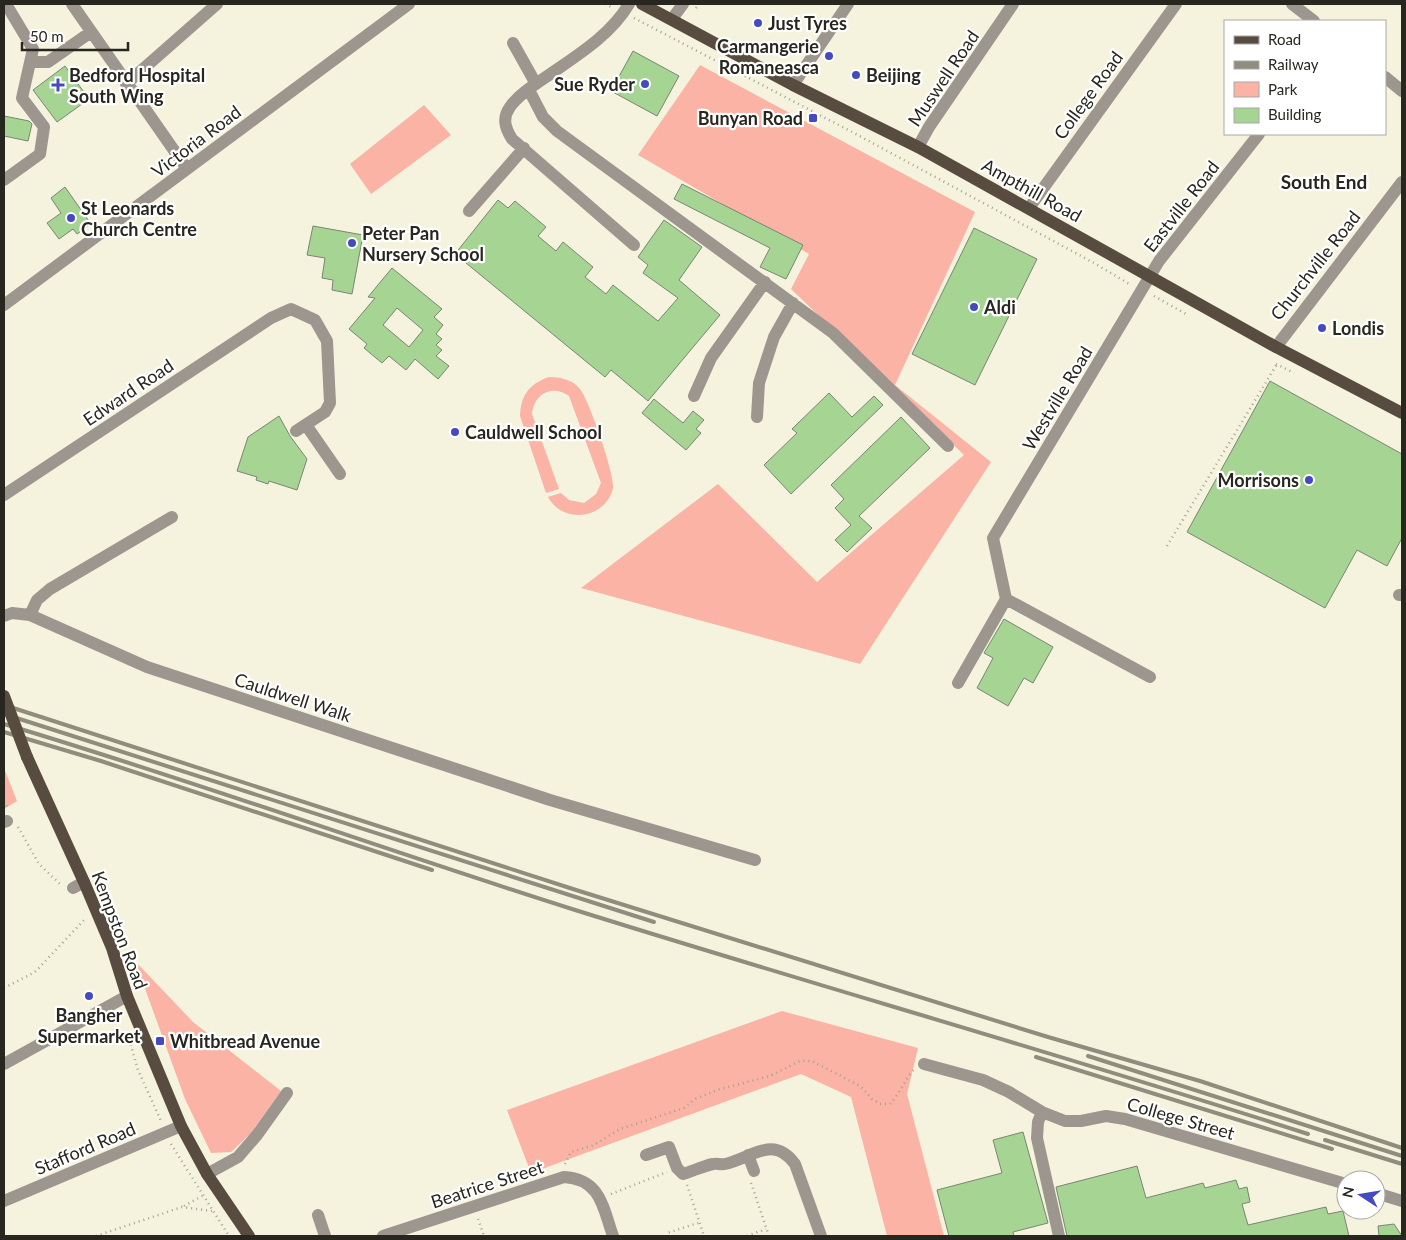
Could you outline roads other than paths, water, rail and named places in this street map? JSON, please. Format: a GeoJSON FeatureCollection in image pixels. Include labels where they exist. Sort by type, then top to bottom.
{"type":"FeatureCollection","features":[{"type":"Feature","properties":{"kind":"main road","name":"Ampthill Road"},"geometry":{"type":"LineString","coordinates":[[642,4],[793,85],[918,147],[1280,349],[1402,413]]}},
{"type":"Feature","properties":{"kind":"main road","name":"Kempston Road"},"geometry":{"type":"LineString","coordinates":[[4,696],[79,885],[112,948],[127,996],[181,1126],[207,1174],[249,1236]]}},
{"type":"Feature","properties":{"kind":"street"},"geometry":{"type":"LineString","coordinates":[[4,180],[40,154],[44,127],[22,98],[33,49],[6,4]]}},
{"type":"Feature","properties":{"kind":"street"},"geometry":{"type":"LineString","coordinates":[[72,4],[187,169]]}},
{"type":"Feature","properties":{"kind":"street"},"geometry":{"type":"LineString","coordinates":[[126,84],[217,4]]}},
{"type":"Feature","properties":{"kind":"street","name":"Victoria Road"},"geometry":{"type":"LineString","coordinates":[[4,305],[409,4]]}},
{"type":"Feature","properties":{"kind":"street"},"geometry":{"type":"LineString","coordinates":[[672,19],[683,4]]}},
{"type":"Feature","properties":{"kind":"street"},"geometry":{"type":"LineString","coordinates":[[793,85],[848,4]]}},
{"type":"Feature","properties":{"kind":"street","name":"Muswell Road"},"geometry":{"type":"LineString","coordinates":[[918,147],[929,127],[1013,4]]}},
{"type":"Feature","properties":{"kind":"street","name":"College Road"},"geometry":{"type":"LineString","coordinates":[[1029,208],[1176,4]]}},
{"type":"Feature","properties":{"kind":"street"},"geometry":{"type":"LineString","coordinates":[[1292,4],[1313,20]]}},
{"type":"Feature","properties":{"kind":"street"},"geometry":{"type":"LineString","coordinates":[[626,8],[616,24],[595,42],[532,87],[510,107],[504,119],[506,130],[512,139],[634,245]]}},
{"type":"Feature","properties":{"kind":"street"},"geometry":{"type":"LineString","coordinates":[[30,62],[48,62],[91,32]]}},
{"type":"Feature","properties":{"kind":"street"},"geometry":{"type":"LineString","coordinates":[[513,43],[543,116],[557,131],[833,333],[948,446]]}},
{"type":"Feature","properties":{"kind":"street"},"geometry":{"type":"LineString","coordinates":[[1386,79],[1402,91]]}},
{"type":"Feature","properties":{"kind":"street","name":"Eastville Road"},"geometry":{"type":"LineString","coordinates":[[1150,276],[1159,261],[1258,135]]}},
{"type":"Feature","properties":{"kind":"street"},"geometry":{"type":"LineString","coordinates":[[469,211],[524,148]]}},
{"type":"Feature","properties":{"kind":"street","name":"Churchville Road"},"geometry":{"type":"LineString","coordinates":[[1280,349],[1289,326],[1402,182]]}},
{"type":"Feature","properties":{"kind":"street","name":"Westville Road"},"geometry":{"type":"LineString","coordinates":[[1006,599],[993,538],[1150,276]]}},
{"type":"Feature","properties":{"kind":"street"},"geometry":{"type":"LineString","coordinates":[[694,396],[711,358],[765,282]]}},
{"type":"Feature","properties":{"kind":"street"},"geometry":{"type":"LineString","coordinates":[[758,417],[759,384],[788,299]]}},
{"type":"Feature","properties":{"kind":"street","name":"Edward Road"},"geometry":{"type":"LineString","coordinates":[[4,495],[271,318],[291,309],[315,320],[327,342],[330,404],[325,412],[301,428],[340,474]]}},
{"type":"Feature","properties":{"kind":"street"},"geometry":{"type":"LineString","coordinates":[[30,615],[37,600],[50,589],[172,517]]}},
{"type":"Feature","properties":{"kind":"street"},"geometry":{"type":"LineString","coordinates":[[958,683],[1006,599],[1150,677]]}},
{"type":"Feature","properties":{"kind":"street","name":"Cauldwell Walk"},"geometry":{"type":"LineString","coordinates":[[4,616],[12,614],[30,615],[147,667],[550,800],[755,860]]}},
{"type":"Feature","properties":{"kind":"street"},"geometry":{"type":"LineString","coordinates":[[4,1064],[127,996]]}},
{"type":"Feature","properties":{"kind":"street","name":"College Street"},"geometry":{"type":"LineString","coordinates":[[924,1064],[983,1080],[1010,1092],[1042,1112],[1065,1120],[1081,1121],[1106,1116],[1125,1119],[1336,1181]]}},
{"type":"Feature","properties":{"kind":"street"},"geometry":{"type":"LineString","coordinates":[[207,1174],[238,1157],[257,1135],[287,1093]]}},
{"type":"Feature","properties":{"kind":"street"},"geometry":{"type":"LineString","coordinates":[[1042,1112],[1038,1122],[1037,1138],[1059,1236]]}},
{"type":"Feature","properties":{"kind":"street","name":"Stafford Road"},"geometry":{"type":"LineString","coordinates":[[4,1201],[181,1126]]}},
{"type":"Feature","properties":{"kind":"street"},"geometry":{"type":"LineString","coordinates":[[646,1155],[669,1147],[680,1171],[715,1163],[724,1164],[764,1149],[778,1150],[788,1154],[796,1164],[821,1236]]}},
{"type":"Feature","properties":{"kind":"street"},"geometry":{"type":"LineString","coordinates":[[748,1155],[754,1171]]}},
{"type":"Feature","properties":{"kind":"street","name":"Beatrice Street"},"geometry":{"type":"LineString","coordinates":[[383,1236],[475,1208],[564,1177],[577,1178],[590,1184],[599,1196],[613,1236]]}},
{"type":"Feature","properties":{"kind":"street"},"geometry":{"type":"LineString","coordinates":[[1386,1196],[1402,1201]]}},
{"type":"Feature","properties":{"kind":"street"},"geometry":{"type":"LineString","coordinates":[[318,1214],[325,1236]]}},
{"type":"Feature","properties":{"kind":"railway"},"geometry":{"type":"LineString","coordinates":[[4,705],[576,890],[1048,1037],[1200,1081],[1402,1148]]}},
{"type":"Feature","properties":{"kind":"railway"},"geometry":{"type":"LineString","coordinates":[[4,714],[654,922]]}},
{"type":"Feature","properties":{"kind":"railway"},"geometry":{"type":"LineString","coordinates":[[4,724],[572,909],[1125,1076],[1308,1134]]}},
{"type":"Feature","properties":{"kind":"railway"},"geometry":{"type":"LineString","coordinates":[[4,732],[101,761],[432,870]]}},
{"type":"Feature","properties":{"kind":"railway"},"geometry":{"type":"LineString","coordinates":[[1088,1056],[1402,1156]]}},
{"type":"Feature","properties":{"kind":"railway"},"geometry":{"type":"LineString","coordinates":[[1036,1057],[1332,1149]]}},
{"type":"Feature","properties":{"kind":"railway"},"geometry":{"type":"LineString","coordinates":[[1325,1140],[1402,1164]]}},
{"type":"Feature","properties":{"kind":"place","name":"Just Tyres"},"geometry":{"type":"Point","coordinates":[758,23]}},
{"type":"Feature","properties":{"kind":"place","name":"Carmangerie Romaneasca"},"geometry":{"type":"Point","coordinates":[829,56]}},
{"type":"Feature","properties":{"kind":"place","name":"Beijing"},"geometry":{"type":"Point","coordinates":[856,75]}},
{"type":"Feature","properties":{"kind":"place","name":"Sue Ryder"},"geometry":{"type":"Point","coordinates":[645,84]}},
{"type":"Feature","properties":{"kind":"place","name":"Bedford Hospital South Wing"},"geometry":{"type":"Point","coordinates":[58,85]}},
{"type":"Feature","properties":{"kind":"place","name":"Bunyan Road"},"geometry":{"type":"Point","coordinates":[813,118]}},
{"type":"Feature","properties":{"kind":"place","name":"St Leonards Church Centre"},"geometry":{"type":"Point","coordinates":[71,218]}},
{"type":"Feature","properties":{"kind":"place","name":"Peter Pan Nursery School"},"geometry":{"type":"Point","coordinates":[352,243]}},
{"type":"Feature","properties":{"kind":"place","name":"Aldi"},"geometry":{"type":"Point","coordinates":[974,307]}},
{"type":"Feature","properties":{"kind":"place","name":"Londis"},"geometry":{"type":"Point","coordinates":[1322,328]}},
{"type":"Feature","properties":{"kind":"place","name":"Cauldwell School"},"geometry":{"type":"Point","coordinates":[455,432]}},
{"type":"Feature","properties":{"kind":"place","name":"Morrisons"},"geometry":{"type":"Point","coordinates":[1309,480]}},
{"type":"Feature","properties":{"kind":"place","name":"Bangher Supermarket"},"geometry":{"type":"Point","coordinates":[89,996]}},
{"type":"Feature","properties":{"kind":"place","name":"Whitbread Avenue"},"geometry":{"type":"Point","coordinates":[160,1041]}},
{"type":"Feature","properties":{"kind":"district","name":"South End"},"geometry":{"type":"Point","coordinates":[1324,181]}}]}
